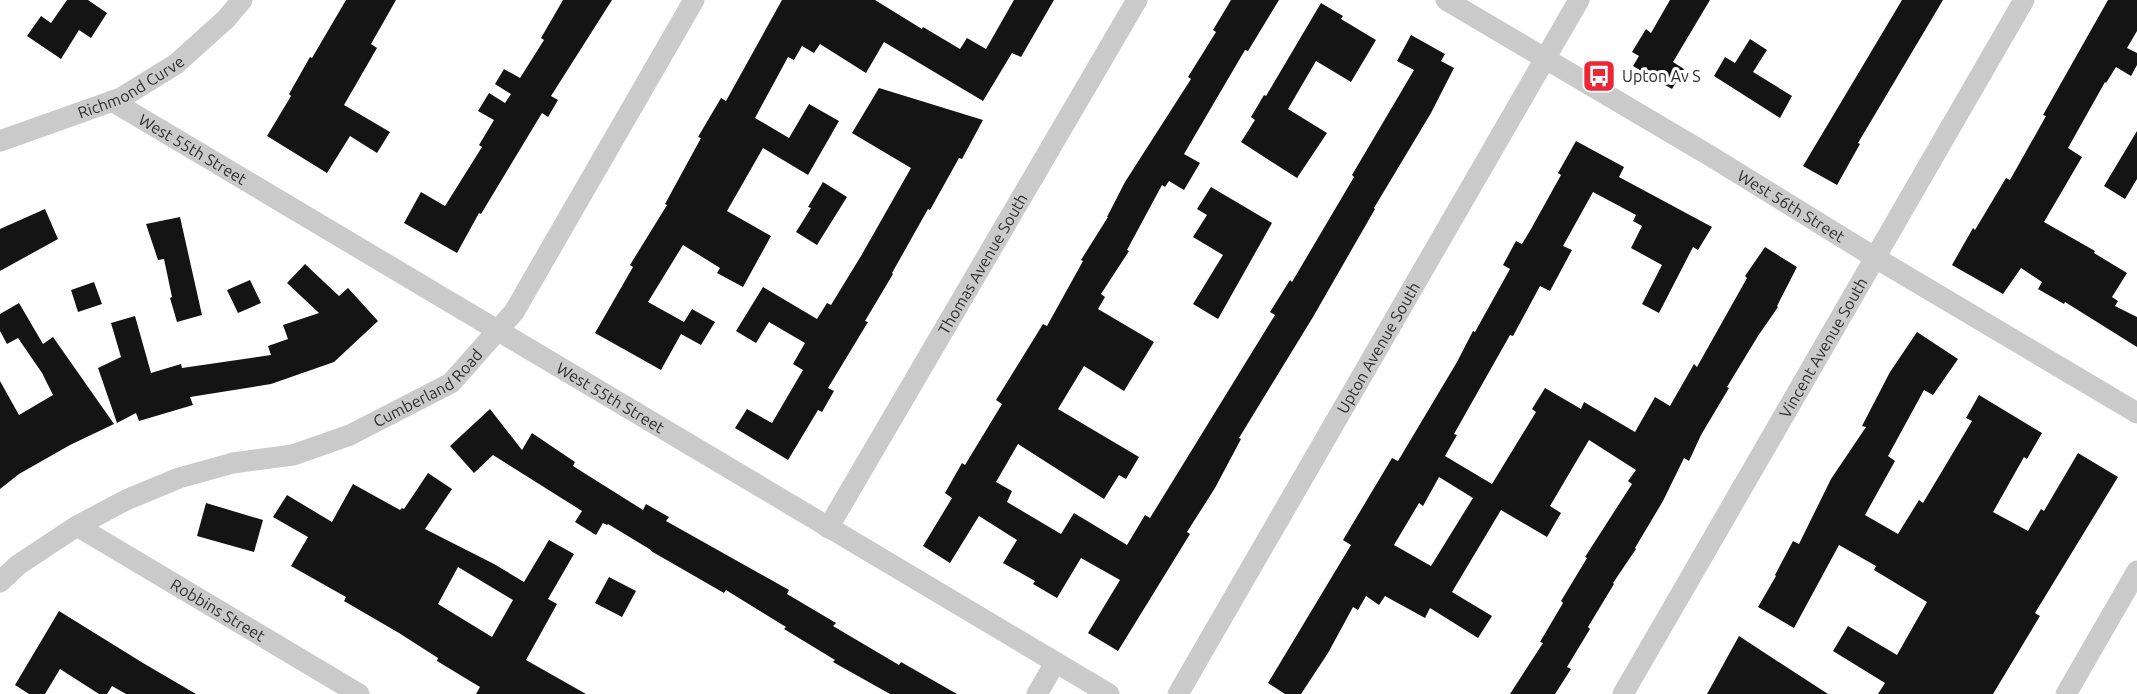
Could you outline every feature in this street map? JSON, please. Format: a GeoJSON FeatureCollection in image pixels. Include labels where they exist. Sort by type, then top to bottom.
{"type":"FeatureCollection","features":[{"type":"Feature","properties":{"kind":"street","name":"Richmond Curve"},"geometry":{"type":"LineString","coordinates":[[0,141],[121,98],[176,64],[226,19],[242,0]]}},
{"type":"Feature","properties":{"kind":"street","name":"Cumberland Road"},"geometry":{"type":"LineString","coordinates":[[0,582],[18,565],[77,526],[126,500],[179,478],[233,463],[293,455],[350,435],[451,383],[514,312],[694,0]]}},
{"type":"Feature","properties":{"kind":"street","name":"Thomas Avenue South"},"geometry":{"type":"LineString","coordinates":[[828,528],[1137,0]]}},
{"type":"Feature","properties":{"kind":"street","name":"West 56th Street"},"geometry":{"type":"LineString","coordinates":[[1446,0],[2137,413]]}},
{"type":"Feature","properties":{"kind":"street","name":"Upton Avenue South"},"geometry":{"type":"LineString","coordinates":[[1178,694],[1579,0]]}},
{"type":"Feature","properties":{"kind":"street","name":"Vincent Avenue South"},"geometry":{"type":"LineString","coordinates":[[1623,694],[2024,0]]}},
{"type":"Feature","properties":{"kind":"street","name":"West 55th Street"},"geometry":{"type":"LineString","coordinates":[[112,101],[1109,694]]}},
{"type":"Feature","properties":{"kind":"street","name":"Robbins Street"},"geometry":{"type":"LineString","coordinates":[[77,526],[359,694]]}},
{"type":"Feature","properties":{"kind":"street"},"geometry":{"type":"LineString","coordinates":[[2066,694],[2137,571]]}},
{"type":"Feature","properties":{"kind":"street"},"geometry":{"type":"LineString","coordinates":[[1037,694],[1055,663]]}},
{"type":"Feature","properties":{"kind":"building"},"geometry":{"type":"Polygon","coordinates":[[[67,0],[88,0],[107,13],[91,38],[79,30],[61,59],[27,36],[41,16],[51,23],[67,0]]]}},
{"type":"Feature","properties":{"kind":"building"},"geometry":{"type":"Polygon","coordinates":[[[346,0],[396,0],[371,44],[377,48],[344,105],[390,132],[377,153],[350,136],[327,173],[267,136],[291,96],[289,94],[310,57],[312,58],[346,0]]]}},
{"type":"Feature","properties":{"kind":"building"},"geometry":{"type":"Polygon","coordinates":[[[563,0],[612,0],[551,96],[558,100],[548,117],[542,113],[481,214],[479,213],[457,253],[404,223],[421,192],[445,206],[482,147],[479,145],[494,120],[478,111],[489,93],[505,103],[511,94],[495,84],[504,69],[520,78],[544,40],[541,38],[563,0]]]}},
{"type":"Feature","properties":{"kind":"building"},"geometry":{"type":"Polygon","coordinates":[[[782,0],[875,0],[960,49],[967,38],[986,49],[1014,0],[1054,0],[1021,57],[1012,53],[983,101],[884,42],[866,73],[820,44],[814,53],[802,46],[794,60],[788,57],[755,118],[789,138],[809,104],[839,121],[808,175],[763,148],[727,211],[771,236],[743,287],[717,273],[720,268],[683,245],[648,302],[684,322],[692,309],[715,322],[701,345],[681,334],[661,370],[595,333],[633,267],[630,265],[667,205],[665,204],[701,138],[698,137],[721,98],[726,101],[782,0]]]}},
{"type":"Feature","properties":{"kind":"building"},"geometry":{"type":"Polygon","coordinates":[[[1231,0],[1279,0],[1248,51],[1245,50],[1184,154],[1200,163],[1184,190],[1169,181],[1165,187],[1162,185],[1127,250],[1129,251],[1101,294],[1105,297],[1098,309],[1154,342],[1124,391],[1084,366],[1058,409],[1139,457],[1126,479],[1119,475],[1104,499],[1018,444],[996,482],[1012,491],[1007,502],[1061,534],[1074,513],[1127,545],[1145,515],[1150,518],[1275,315],[1270,312],[1290,280],[1292,282],[1414,70],[1397,61],[1411,35],[1445,54],[1441,61],[1454,68],[1431,113],[1313,317],[1239,438],[1241,439],[1215,488],[1187,532],[1190,534],[1118,651],[1088,633],[1120,580],[1081,558],[1057,598],[1033,584],[1035,581],[1003,563],[1017,540],[979,516],[950,563],[923,546],[952,498],[945,493],[962,463],[965,465],[1002,404],[996,400],[1043,324],[1047,326],[1125,182],[1191,79],[1188,77],[1216,32],[1213,30],[1231,0]]]}},
{"type":"Feature","properties":{"kind":"building"},"geometry":{"type":"Polygon","coordinates":[[[1670,0],[1710,0],[1673,62],[1684,69],[1672,89],[1633,66],[1639,56],[1632,52],[1646,29],[1651,33],[1670,0]]]}},
{"type":"Feature","properties":{"kind":"building"},"geometry":{"type":"Polygon","coordinates":[[[1902,0],[1943,0],[1858,143],[1860,144],[1837,185],[1803,166],[1902,0]]]}},
{"type":"Feature","properties":{"kind":"building"},"geometry":{"type":"Polygon","coordinates":[[[2108,0],[2137,0],[2137,31],[2127,48],[2137,53],[2137,65],[2131,76],[2116,67],[2105,82],[2068,148],[2082,157],[2044,222],[2095,251],[2094,253],[2127,273],[2112,297],[2118,301],[2115,306],[2137,317],[2137,347],[2065,302],[2064,304],[2038,289],[2042,282],[2021,268],[2003,294],[1952,265],[2006,178],[2010,180],[2046,116],[2043,115],[2108,0]]]}},
{"type":"Feature","properties":{"kind":"building"},"geometry":{"type":"Polygon","coordinates":[[[1321,3],[1343,16],[1341,19],[1376,40],[1351,82],[1316,61],[1288,109],[1327,133],[1297,178],[1241,142],[1255,120],[1251,117],[1321,3]]]}},
{"type":"Feature","properties":{"kind":"building"},"geometry":{"type":"Polygon","coordinates":[[[1750,39],[1767,50],[1753,72],[1792,96],[1780,118],[1714,76],[1725,57],[1735,63],[1750,39]]]}},
{"type":"Feature","properties":{"kind":"building"},"geometry":{"type":"Polygon","coordinates":[[[879,88],[983,120],[962,159],[959,158],[930,210],[928,209],[865,321],[868,322],[828,388],[834,391],[822,412],[818,410],[788,460],[735,428],[747,409],[772,423],[803,370],[793,364],[805,343],[769,322],[756,343],[736,331],[763,287],[817,319],[827,303],[831,305],[861,256],[911,168],[852,133],[879,88]]]}},
{"type":"Feature","properties":{"kind":"building"},"geometry":{"type":"Polygon","coordinates":[[[2137,131],[2137,179],[2125,199],[2104,186],[2137,131]]]}},
{"type":"Feature","properties":{"kind":"building"},"geometry":{"type":"Polygon","coordinates":[[[1576,141],[1624,167],[1619,177],[1712,227],[1698,250],[1693,247],[1659,313],[1642,304],[1662,265],[1631,248],[1642,226],[1633,221],[1636,215],[1593,192],[1563,246],[1572,250],[1550,291],[1540,286],[1454,434],[1457,435],[1445,456],[1492,484],[1536,412],[1532,409],[1545,388],[1581,409],[1584,402],[1635,432],[1655,397],[1670,406],[1694,364],[1697,367],[1747,278],[1745,276],[1765,247],[1797,267],[1778,307],[1727,387],[1729,388],[1701,435],[1689,461],[1684,458],[1636,549],[1588,627],[1590,629],[1567,667],[1571,669],[1555,694],[1510,694],[1543,643],[1540,642],[1563,603],[1561,601],[1587,558],[1585,557],[1632,484],[1628,481],[1636,470],[1589,440],[1550,506],[1561,513],[1547,537],[1501,510],[1452,592],[1492,616],[1478,638],[1430,608],[1425,618],[1385,596],[1379,605],[1366,596],[1358,610],[1353,607],[1328,653],[1301,694],[1285,694],[1268,683],[1351,545],[1343,540],[1392,458],[1398,461],[1473,331],[1475,332],[1510,269],[1503,265],[1516,241],[1522,244],[1531,229],[1561,175],[1558,173],[1576,141]],[[1439,477],[1423,506],[1419,503],[1394,545],[1431,566],[1473,498],[1439,477]]]}},
{"type":"Feature","properties":{"kind":"building"},"geometry":{"type":"Polygon","coordinates":[[[823,182],[847,197],[817,245],[796,232],[823,182]]]}},
{"type":"Feature","properties":{"kind":"building"},"geometry":{"type":"Polygon","coordinates":[[[1211,187],[1272,223],[1218,319],[1193,304],[1223,255],[1193,237],[1207,215],[1197,209],[1211,187]]]}},
{"type":"Feature","properties":{"kind":"building"},"geometry":{"type":"Polygon","coordinates":[[[45,209],[58,239],[0,271],[0,229],[45,209]]]}},
{"type":"Feature","properties":{"kind":"building"},"geometry":{"type":"Polygon","coordinates":[[[180,217],[202,315],[177,322],[170,298],[172,297],[164,259],[158,260],[146,224],[180,217]]]}},
{"type":"Feature","properties":{"kind":"building"},"geometry":{"type":"Polygon","coordinates":[[[305,264],[339,296],[348,288],[378,321],[334,362],[271,384],[190,397],[193,405],[139,421],[136,413],[117,423],[98,368],[121,357],[111,323],[135,316],[151,373],[181,364],[182,368],[271,355],[268,346],[288,339],[283,325],[319,313],[287,283],[305,264]]]}},
{"type":"Feature","properties":{"kind":"building"},"geometry":{"type":"Polygon","coordinates":[[[250,280],[261,303],[238,313],[227,290],[250,280]]]}},
{"type":"Feature","properties":{"kind":"building"},"geometry":{"type":"Polygon","coordinates":[[[94,282],[102,304],[78,312],[71,290],[94,282]]]}},
{"type":"Feature","properties":{"kind":"building"},"geometry":{"type":"Polygon","coordinates":[[[19,303],[43,344],[53,337],[114,424],[70,445],[19,474],[0,489],[0,381],[19,415],[53,395],[42,373],[18,338],[7,344],[0,331],[0,314],[19,303]]]}},
{"type":"Feature","properties":{"kind":"building"},"geometry":{"type":"Polygon","coordinates":[[[1917,332],[1958,359],[1933,395],[1924,390],[1888,456],[1895,461],[1865,515],[1898,534],[1919,500],[1923,503],[1972,421],[1966,418],[1979,395],[2042,433],[2027,459],[2024,457],[1993,512],[2028,531],[2041,509],[2044,511],[2078,453],[2118,477],[2035,613],[2040,616],[1993,694],[1878,694],[1885,683],[1833,651],[1848,626],[1897,655],[1927,602],[1874,570],[1876,566],[1839,545],[1794,628],[1758,607],[1793,541],[1799,544],[1831,479],[1866,427],[1862,426],[1890,372],[1917,332]]]}},
{"type":"Feature","properties":{"kind":"building"},"geometry":{"type":"Polygon","coordinates":[[[490,409],[522,450],[532,433],[575,462],[573,466],[643,510],[646,504],[669,517],[666,521],[789,590],[787,594],[836,623],[833,626],[899,665],[901,662],[957,694],[890,694],[833,662],[835,660],[726,590],[724,593],[608,524],[603,523],[596,535],[575,522],[582,511],[493,455],[474,473],[450,446],[490,409]]]}},
{"type":"Feature","properties":{"kind":"building"},"geometry":{"type":"Polygon","coordinates":[[[428,473],[452,489],[425,529],[524,582],[549,540],[574,554],[548,599],[557,604],[526,660],[586,694],[476,694],[480,687],[437,661],[438,658],[399,633],[344,601],[346,597],[291,566],[308,537],[273,517],[287,495],[332,522],[353,484],[400,510],[404,509],[428,473]],[[458,567],[438,604],[492,637],[513,600],[458,567]]]}},
{"type":"Feature","properties":{"kind":"building"},"geometry":{"type":"Polygon","coordinates":[[[206,503],[263,520],[254,552],[197,536],[206,503]]]}},
{"type":"Feature","properties":{"kind":"building"},"geometry":{"type":"Polygon","coordinates":[[[609,577],[636,591],[622,617],[595,603],[609,577]]]}},
{"type":"Feature","properties":{"kind":"building"},"geometry":{"type":"Polygon","coordinates":[[[59,611],[196,694],[126,694],[112,686],[107,694],[99,694],[60,669],[45,694],[29,694],[15,685],[59,611]]]}},
{"type":"Feature","properties":{"kind":"building"},"geometry":{"type":"Polygon","coordinates":[[[1739,636],[1774,659],[1828,694],[1707,694],[1739,636]]]}},
{"type":"Feature","properties":{"kind":"place","name":"Upton Av S"},"geometry":{"type":"Point","coordinates":[1599,76]}}]}
